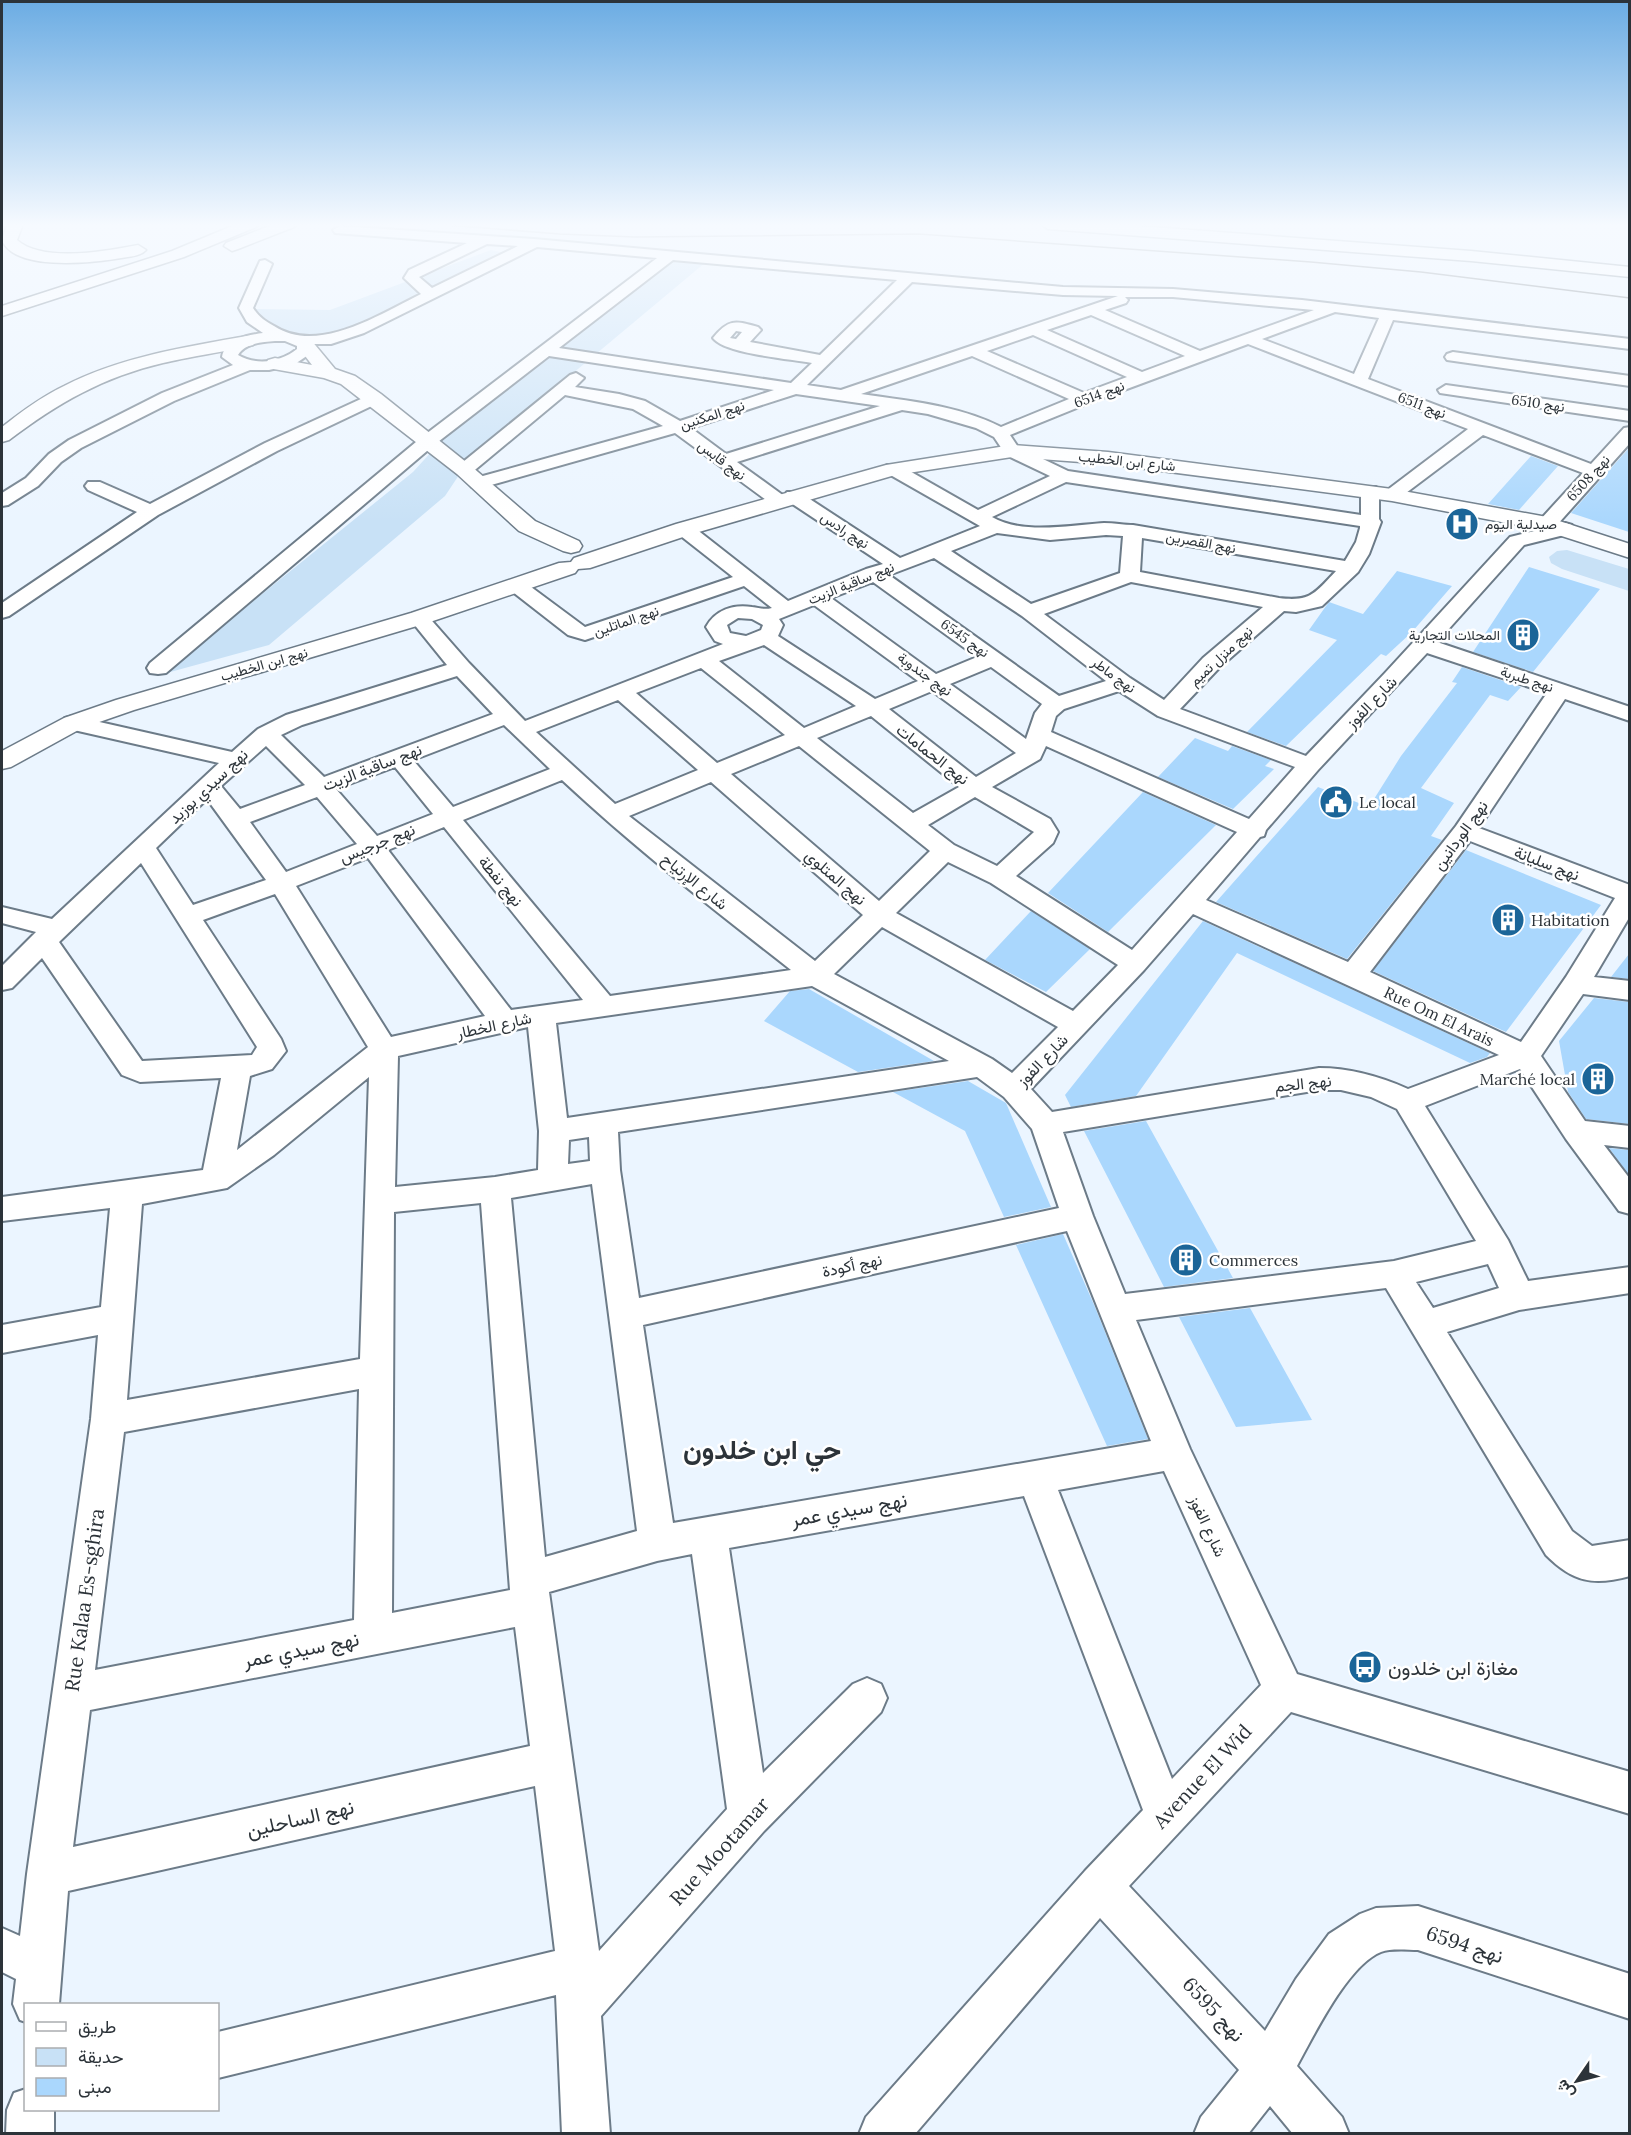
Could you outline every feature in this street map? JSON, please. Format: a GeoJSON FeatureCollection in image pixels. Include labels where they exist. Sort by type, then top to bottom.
{"type":"FeatureCollection","features":[{"type":"Feature","properties":{"kind":"main road"},"geometry":{"type":"LineString","coordinates":[[2,436],[42,406],[78,386],[111,373],[169,357],[247,341]]}},
{"type":"Feature","properties":{"kind":"main road"},"geometry":{"type":"LineString","coordinates":[[302,342],[328,373]]}},
{"type":"Feature","properties":{"kind":"main road"},"geometry":{"type":"LineString","coordinates":[[169,357],[241,363]]}},
{"type":"Feature","properties":{"kind":"main road"},"geometry":{"type":"LineString","coordinates":[[275,364],[328,373],[348,380],[428,441],[527,526],[574,556]]}},
{"type":"Feature","properties":{"kind":"main road","name":"شارع ابن الخطيب"},"geometry":{"type":"LineString","coordinates":[[629,547],[893,469],[1006,442],[1108,458],[1370,491],[1499,514],[1556,527],[1629,551]]}},
{"type":"Feature","properties":{"kind":"main road"},"geometry":{"type":"LineString","coordinates":[[527,526],[533,570]]}},
{"type":"Feature","properties":{"kind":"main road","name":"نهج ابن الخطيب"},"geometry":{"type":"LineString","coordinates":[[2,761],[73,723],[125,705],[419,618],[533,570],[574,556],[629,547]]}},
{"type":"Feature","properties":{"kind":"street"},"geometry":{"type":"LineString","coordinates":[[259,324],[278,336],[302,342],[348,334],[371,324]]}},
{"type":"Feature","properties":{"kind":"street"},"geometry":{"type":"LineString","coordinates":[[158,668],[428,441],[583,324]]}},
{"type":"Feature","properties":{"kind":"street","name":"نهج المكنين"},"geometry":{"type":"LineString","coordinates":[[471,477],[678,427],[794,389],[860,324]]}},
{"type":"Feature","properties":{"kind":"street"},"geometry":{"type":"LineString","coordinates":[[840,396],[1052,324]]}},
{"type":"Feature","properties":{"kind":"street"},"geometry":{"type":"LineString","coordinates":[[1123,324],[1200,357]]}},
{"type":"Feature","properties":{"kind":"street","name":"نهج 6514"},"geometry":{"type":"LineString","coordinates":[[1006,442],[1083,399],[1294,324]]}},
{"type":"Feature","properties":{"kind":"street"},"geometry":{"type":"LineString","coordinates":[[1359,380],[1384,324]]}},
{"type":"Feature","properties":{"kind":"street"},"geometry":{"type":"LineString","coordinates":[[1403,324],[1453,357],[1629,381]]}},
{"type":"Feature","properties":{"kind":"street"},"geometry":{"type":"LineString","coordinates":[[1034,330],[1142,378]]}},
{"type":"Feature","properties":{"kind":"street"},"geometry":{"type":"LineString","coordinates":[[241,363],[230,357],[231,351],[247,341],[278,336]]}},
{"type":"Feature","properties":{"kind":"street","name":"نهج 6511"},"geometry":{"type":"LineString","coordinates":[[1251,340],[1593,471]]}},
{"type":"Feature","properties":{"kind":"street"},"geometry":{"type":"LineString","coordinates":[[2,501],[23,488],[56,458],[81,441],[241,363],[275,364],[299,356],[304,350],[302,342]]}},
{"type":"Feature","properties":{"kind":"street"},"geometry":{"type":"LineString","coordinates":[[1453,357],[1629,344]]}},
{"type":"Feature","properties":{"kind":"street"},"geometry":{"type":"LineString","coordinates":[[739,345],[823,360]]}},
{"type":"Feature","properties":{"kind":"street"},"geometry":{"type":"LineString","coordinates":[[548,351],[944,412],[982,424],[1006,442],[1064,476],[1372,522]]}},
{"type":"Feature","properties":{"kind":"street"},"geometry":{"type":"LineString","coordinates":[[974,351],[1083,399]]}},
{"type":"Feature","properties":{"kind":"street"},"geometry":{"type":"LineString","coordinates":[[1442,412],[1453,357]]}},
{"type":"Feature","properties":{"kind":"street","name":"نهج 6510"},"geometry":{"type":"LineString","coordinates":[[1453,357],[1629,416]]}},
{"type":"Feature","properties":{"kind":"street"},"geometry":{"type":"LineString","coordinates":[[471,477],[561,390],[598,359]]}},
{"type":"Feature","properties":{"kind":"street","name":"نهج قابس"},"geometry":{"type":"LineString","coordinates":[[561,390],[634,403],[678,427],[722,461],[786,499]]}},
{"type":"Feature","properties":{"kind":"street"},"geometry":{"type":"LineString","coordinates":[[2,612],[151,511],[271,447],[374,398]]}},
{"type":"Feature","properties":{"kind":"street"},"geometry":{"type":"LineString","coordinates":[[722,461],[903,405]]}},
{"type":"Feature","properties":{"kind":"street"},"geometry":{"type":"LineString","coordinates":[[1392,495],[1481,428]]}},
{"type":"Feature","properties":{"kind":"street","name":"نهج 6508"},"geometry":{"type":"LineString","coordinates":[[1556,527],[1593,471],[1627,438]]}},
{"type":"Feature","properties":{"kind":"street"},"geometry":{"type":"LineString","coordinates":[[893,469],[995,527]]}},
{"type":"Feature","properties":{"kind":"street"},"geometry":{"type":"LineString","coordinates":[[978,517],[1064,476]]}},
{"type":"Feature","properties":{"kind":"street"},"geometry":{"type":"LineString","coordinates":[[94,486],[151,511]]}},
{"type":"Feature","properties":{"kind":"street"},"geometry":{"type":"LineString","coordinates":[[1029,612],[1130,576],[1279,604],[1296,606],[1315,602],[1351,568],[1365,546],[1372,522],[1370,491]]}},
{"type":"Feature","properties":{"kind":"street","name":"نهج رادس"},"geometry":{"type":"LineString","coordinates":[[786,499],[896,564]]}},
{"type":"Feature","properties":{"kind":"street"},"geometry":{"type":"LineString","coordinates":[[1499,514],[1517,541],[1556,527]]}},
{"type":"Feature","properties":{"kind":"street"},"geometry":{"type":"LineString","coordinates":[[936,550],[995,527]]}},
{"type":"Feature","properties":{"kind":"street","name":"نهج القصرين"},"geometry":{"type":"LineString","coordinates":[[995,527],[1050,534],[1106,529],[1133,531],[1351,568]]}},
{"type":"Feature","properties":{"kind":"street"},"geometry":{"type":"LineString","coordinates":[[684,530],[786,609]]}},
{"type":"Feature","properties":{"kind":"street"},"geometry":{"type":"LineString","coordinates":[[1130,576],[1133,531]]}},
{"type":"Feature","properties":{"kind":"street","name":"شارع الفوز"},"geometry":{"type":"LineString","coordinates":[[1284,1690],[1174,1453],[1077,1216],[1045,1124],[1014,1089],[1135,964],[1255,831],[1310,765],[1424,645],[1517,541]]}},
{"type":"Feature","properties":{"kind":"street","name":"نهج ساقية الزيت"},"geometry":{"type":"LineString","coordinates":[[236,819],[399,757],[622,692],[705,660],[760,632],[786,609],[936,550]]}},
{"type":"Feature","properties":{"kind":"street","name":"نهج ماطر"},"geometry":{"type":"LineString","coordinates":[[936,550],[1029,612],[1122,683],[1166,711],[1310,765]]}},
{"type":"Feature","properties":{"kind":"street","name":"نهج الماتلين"},"geometry":{"type":"LineString","coordinates":[[533,570],[575,631],[585,634],[746,579]]}},
{"type":"Feature","properties":{"kind":"street","name":"نهج 6545"},"geometry":{"type":"LineString","coordinates":[[873,573],[1056,704]]}},
{"type":"Feature","properties":{"kind":"street","name":"نهج جندوبة"},"geometry":{"type":"LineString","coordinates":[[816,597],[936,682],[1036,744],[1255,831]]}},
{"type":"Feature","properties":{"kind":"street","name":"نهج منزل تميم"},"geometry":{"type":"LineString","coordinates":[[1166,711],[1211,663],[1279,604]]}},
{"type":"Feature","properties":{"kind":"street","name":"شارع الإرتياح"},"geometry":{"type":"LineString","coordinates":[[419,618],[461,668],[565,771],[612,814],[702,888],[816,976],[982,1066],[1014,1089]]}},
{"type":"Feature","properties":{"kind":"street","name":"نهج الحمامات"},"geometry":{"type":"LineString","coordinates":[[760,632],[874,708],[973,786],[1041,824],[1046,832],[1044,838],[1000,876]]}},
{"type":"Feature","properties":{"kind":"street","name":"نهج طبربة"},"geometry":{"type":"LineString","coordinates":[[1424,645],[1629,714]]}},
{"type":"Feature","properties":{"kind":"street"},"geometry":{"type":"LineString","coordinates":[[612,814],[994,658]]}},
{"type":"Feature","properties":{"kind":"street"},"geometry":{"type":"LineString","coordinates":[[705,660],[945,851],[1000,876],[1135,964]]}},
{"type":"Feature","properties":{"kind":"street","name":"نهج سيدي بوزيد"},"geometry":{"type":"LineString","coordinates":[[2,981],[208,785],[266,734],[294,720],[461,668]]}},
{"type":"Feature","properties":{"kind":"street"},"geometry":{"type":"LineString","coordinates":[[912,824],[1036,744],[1046,713],[1056,704],[1122,683]]}},
{"type":"Feature","properties":{"kind":"street","name":"نهج الوردانين"},"geometry":{"type":"LineString","coordinates":[[1353,975],[1466,831],[1560,690]]}},
{"type":"Feature","properties":{"kind":"street","name":"نهج المتلوي"},"geometry":{"type":"LineString","coordinates":[[622,692],[878,914],[1077,1024]]}},
{"type":"Feature","properties":{"kind":"street"},"geometry":{"type":"LineString","coordinates":[[73,723],[235,760]]}},
{"type":"Feature","properties":{"kind":"street"},"geometry":{"type":"LineString","coordinates":[[266,734],[320,786],[371,846],[504,1021]]}},
{"type":"Feature","properties":{"kind":"street","name":"نهج نفطة"},"geometry":{"type":"LineString","coordinates":[[399,757],[603,1006]]}},
{"type":"Feature","properties":{"kind":"street","name":"نهج جرجيس"},"geometry":{"type":"LineString","coordinates":[[189,916],[281,883],[565,771]]}},
{"type":"Feature","properties":{"kind":"street"},"geometry":{"type":"LineString","coordinates":[[208,785],[236,819],[281,883],[384,1049],[379,1201],[373,1635]]}},
{"type":"Feature","properties":{"kind":"street","name":"نهج سليانة"},"geometry":{"type":"LineString","coordinates":[[1466,831],[1629,894]]}},
{"type":"Feature","properties":{"kind":"street"},"geometry":{"type":"LineString","coordinates":[[2,915],[49,934],[132,1068],[140,1072],[151,1072],[254,1065],[262,1062],[272,1051],[272,1046],[143,847]]}},
{"type":"Feature","properties":{"kind":"street"},"geometry":{"type":"LineString","coordinates":[[816,976],[945,851]]}},
{"type":"Feature","properties":{"kind":"street"},"geometry":{"type":"LineString","coordinates":[[1519,1296],[1497,1249],[1407,1101],[1526,1056],[1576,984],[1629,894]]}},
{"type":"Feature","properties":{"kind":"street","name":"Rue Om El Arais"},"geometry":{"type":"LineString","coordinates":[[1189,902],[1526,1056]]}},
{"type":"Feature","properties":{"kind":"street","name":"شارع الخطار"},"geometry":{"type":"LineString","coordinates":[[2,1209],[127,1194],[216,1180],[263,1147],[384,1049],[504,1021],[816,976]]}},
{"type":"Feature","properties":{"kind":"street"},"geometry":{"type":"LineString","coordinates":[[1576,984],[1629,991]]}},
{"type":"Feature","properties":{"kind":"street"},"geometry":{"type":"LineString","coordinates":[[541,1015],[554,1131],[553,1178]]}},
{"type":"Feature","properties":{"kind":"street"},"geometry":{"type":"LineString","coordinates":[[1526,1056],[1576,1131],[1629,1202]]}},
{"type":"Feature","properties":{"kind":"street"},"geometry":{"type":"LineString","coordinates":[[216,1180],[237,1066]]}},
{"type":"Feature","properties":{"kind":"street"},"geometry":{"type":"LineString","coordinates":[[554,1131],[982,1066]]}},
{"type":"Feature","properties":{"kind":"street","name":"نهج الجم"},"geometry":{"type":"LineString","coordinates":[[1045,1124],[1319,1079],[1341,1079],[1378,1088],[1407,1101]]}},
{"type":"Feature","properties":{"kind":"street"},"geometry":{"type":"LineString","coordinates":[[603,1124],[605,1170],[657,1543]]}},
{"type":"Feature","properties":{"kind":"street"},"geometry":{"type":"LineString","coordinates":[[1576,1131],[1629,1137]]}},
{"type":"Feature","properties":{"kind":"street"},"geometry":{"type":"LineString","coordinates":[[379,1201],[495,1189],[605,1170]]}},
{"type":"Feature","properties":{"kind":"street"},"geometry":{"type":"LineString","coordinates":[[495,1189],[530,1593],[578,1988],[586,2133]]}},
{"type":"Feature","properties":{"kind":"street","name":"Rue Kalaa Es-sghira"},"geometry":{"type":"LineString","coordinates":[[25,1973],[48,1874],[72,1694],[108,1419],[127,1194]]}},
{"type":"Feature","properties":{"kind":"street","name":"نهج أكودة"},"geometry":{"type":"LineString","coordinates":[[627,1315],[1077,1216]]}},
{"type":"Feature","properties":{"kind":"street"},"geometry":{"type":"LineString","coordinates":[[1117,1309],[1395,1274],[1497,1249]]}},
{"type":"Feature","properties":{"kind":"street"},"geometry":{"type":"LineString","coordinates":[[1395,1274],[1559,1543],[1571,1556],[1584,1563],[1598,1566],[1629,1558]]}},
{"type":"Feature","properties":{"kind":"street"},"geometry":{"type":"LineString","coordinates":[[1426,1324],[1519,1296],[1629,1280]]}},
{"type":"Feature","properties":{"kind":"street"},"geometry":{"type":"LineString","coordinates":[[2,1340],[117,1318]]}},
{"type":"Feature","properties":{"kind":"street"},"geometry":{"type":"LineString","coordinates":[[108,1419],[376,1371]]}},
{"type":"Feature","properties":{"kind":"street","name":"نهج سيدي عمر"},"geometry":{"type":"LineString","coordinates":[[72,1694],[373,1635],[530,1593],[657,1543],[1174,1453]]}},
{"type":"Feature","properties":{"kind":"street"},"geometry":{"type":"LineString","coordinates":[[1035,1477],[1166,1815]]}},
{"type":"Feature","properties":{"kind":"street"},"geometry":{"type":"LineString","coordinates":[[708,1534],[749,1816]]}},
{"type":"Feature","properties":{"kind":"street"},"geometry":{"type":"LineString","coordinates":[[1284,1690],[1629,1793]]}},
{"type":"Feature","properties":{"kind":"street","name":"Avenue El Wid"},"geometry":{"type":"LineString","coordinates":[[883,2133],[1100,1886],[1284,1690]]}},
{"type":"Feature","properties":{"kind":"street","name":"Rue Mootamar"},"geometry":{"type":"LineString","coordinates":[[578,1988],[867,1698]]}},
{"type":"Feature","properties":{"kind":"street","name":"نهج الساحلين"},"geometry":{"type":"LineString","coordinates":[[48,1874],[552,1762]]}},
{"type":"Feature","properties":{"kind":"street","name":"نهج 6595"},"geometry":{"type":"LineString","coordinates":[[1100,1886],[1269,2068],[1325,2133]]}},
{"type":"Feature","properties":{"kind":"street","name":"نهج 6594"},"geometry":{"type":"LineString","coordinates":[[1218,2133],[1269,2068],[1312,1995],[1344,1950],[1376,1930],[1418,1928],[1629,1997]]}},
{"type":"Feature","properties":{"kind":"street"},"geometry":{"type":"LineString","coordinates":[[219,2055],[578,1988]]}},
{"type":"Feature","properties":{"kind":"street"},"geometry":{"type":"LineString","coordinates":[[30,2133],[31,2111]]}},
{"type":"Feature","properties":{"kind":"green space"},"geometry":{"type":"Polygon","coordinates":[[[267,324],[376,324],[360,332],[319,339],[276,332],[267,324]]]}},
{"type":"Feature","properties":{"kind":"green space"},"geometry":{"type":"Polygon","coordinates":[[[590,324],[632,324],[469,460],[445,496],[269,645],[163,674],[413,472],[443,439],[590,324]]]}},
{"type":"Feature","properties":{"kind":"green space"},"geometry":{"type":"Polygon","coordinates":[[[1567,550],[1629,569],[1629,591],[1562,569],[1551,563],[1549,557],[1557,551],[1567,550]]]}},
{"type":"Feature","properties":{"kind":"building"},"geometry":{"type":"Polygon","coordinates":[[[1629,448],[1629,532],[1571,513],[1629,448]]]}},
{"type":"Feature","properties":{"kind":"building"},"geometry":{"type":"Polygon","coordinates":[[[1531,456],[1558,466],[1519,510],[1488,504],[1531,456]]]}},
{"type":"Feature","properties":{"kind":"building","name":"المحلات التجارية"},"geometry":{"type":"Polygon","coordinates":[[[1529,567],[1600,589],[1533,672],[1473,652],[1529,567]]]}},
{"type":"Feature","properties":{"kind":"building"},"geometry":{"type":"Polygon","coordinates":[[[1397,571],[1452,586],[1412,632],[1386,656],[1381,654],[1286,746],[1247,732],[1337,640],[1309,630],[1329,602],[1363,614],[1397,571]]]}},
{"type":"Feature","properties":{"kind":"building"},"geometry":{"type":"Polygon","coordinates":[[[1462,667],[1521,687],[1508,701],[1490,695],[1421,788],[1454,803],[1431,836],[1442,840],[1347,959],[1216,902],[1318,787],[1369,807],[1401,756],[1457,683],[1452,682],[1462,667]]]}},
{"type":"Feature","properties":{"kind":"building"},"geometry":{"type":"Polygon","coordinates":[[[1195,738],[1228,751],[1232,746],[1271,760],[1265,766],[1274,769],[1233,809],[1158,777],[1195,738]]]}},
{"type":"Feature","properties":{"kind":"building"},"geometry":{"type":"Polygon","coordinates":[[[1143,792],[1216,825],[1108,932],[1048,893],[1143,792]]]}},
{"type":"Feature","properties":{"kind":"building","name":"Habitation"},"geometry":{"type":"Polygon","coordinates":[[[1466,850],[1601,905],[1506,1032],[1373,971],[1466,850]]]}},
{"type":"Feature","properties":{"kind":"building"},"geometry":{"type":"Polygon","coordinates":[[[1031,911],[1090,949],[1046,992],[985,960],[1031,911]]]}},
{"type":"Feature","properties":{"kind":"building"},"geometry":{"type":"Polygon","coordinates":[[[1203,921],[1490,1053],[1487,1057],[1470,1063],[1237,953],[1136,1096],[1071,1107],[1065,1095],[1203,921]]]}},
{"type":"Feature","properties":{"kind":"building"},"geometry":{"type":"Polygon","coordinates":[[[1629,954],[1629,979],[1611,977],[1629,954]]]}},
{"type":"Feature","properties":{"kind":"building"},"geometry":{"type":"Polygon","coordinates":[[[809,989],[934,1061],[858,1072],[764,1021],[790,991],[809,989]]]}},
{"type":"Feature","properties":{"kind":"building","name":"Marché local"},"geometry":{"type":"Polygon","coordinates":[[[1594,998],[1629,1002],[1629,1124],[1586,1119],[1568,1092],[1559,1041],[1594,998]]]}},
{"type":"Feature","properties":{"kind":"building"},"geometry":{"type":"Polygon","coordinates":[[[968,1081],[1006,1103],[1051,1207],[1004,1217],[965,1131],[893,1092],[968,1081]]]}},
{"type":"Feature","properties":{"kind":"building"},"geometry":{"type":"Polygon","coordinates":[[[1146,1121],[1233,1278],[1164,1287],[1084,1131],[1146,1121]]]}},
{"type":"Feature","properties":{"kind":"building"},"geometry":{"type":"Polygon","coordinates":[[[1609,1148],[1629,1150],[1629,1175],[1609,1148]]]}},
{"type":"Feature","properties":{"kind":"building"},"geometry":{"type":"Polygon","coordinates":[[[1063,1234],[1148,1439],[1107,1446],[1016,1245],[1063,1234]]]}},
{"type":"Feature","properties":{"kind":"building"},"geometry":{"type":"Polygon","coordinates":[[[1250,1308],[1312,1420],[1236,1427],[1179,1317],[1250,1308]]]}},
{"type":"Feature","properties":{"kind":"place","name":"صيدلية اليوم"},"geometry":{"type":"Point","coordinates":[1462,524]}},
{"type":"Feature","properties":{"kind":"place","name":"المحلات التجارية"},"geometry":{"type":"Point","coordinates":[1523,635]}},
{"type":"Feature","properties":{"kind":"place","name":"Le local"},"geometry":{"type":"Point","coordinates":[1336,802]}},
{"type":"Feature","properties":{"kind":"place","name":"Habitation"},"geometry":{"type":"Point","coordinates":[1508,920]}},
{"type":"Feature","properties":{"kind":"place","name":"Marché local"},"geometry":{"type":"Point","coordinates":[1598,1079]}},
{"type":"Feature","properties":{"kind":"place","name":"Commerces"},"geometry":{"type":"Point","coordinates":[1186,1260]}},
{"type":"Feature","properties":{"kind":"place","name":"مغازة ابن خلدون"},"geometry":{"type":"Point","coordinates":[1365,1667]}},
{"type":"Feature","properties":{"kind":"district","name":"حي ابن خلدون"},"geometry":{"type":"Point","coordinates":[762,1449]}}]}
